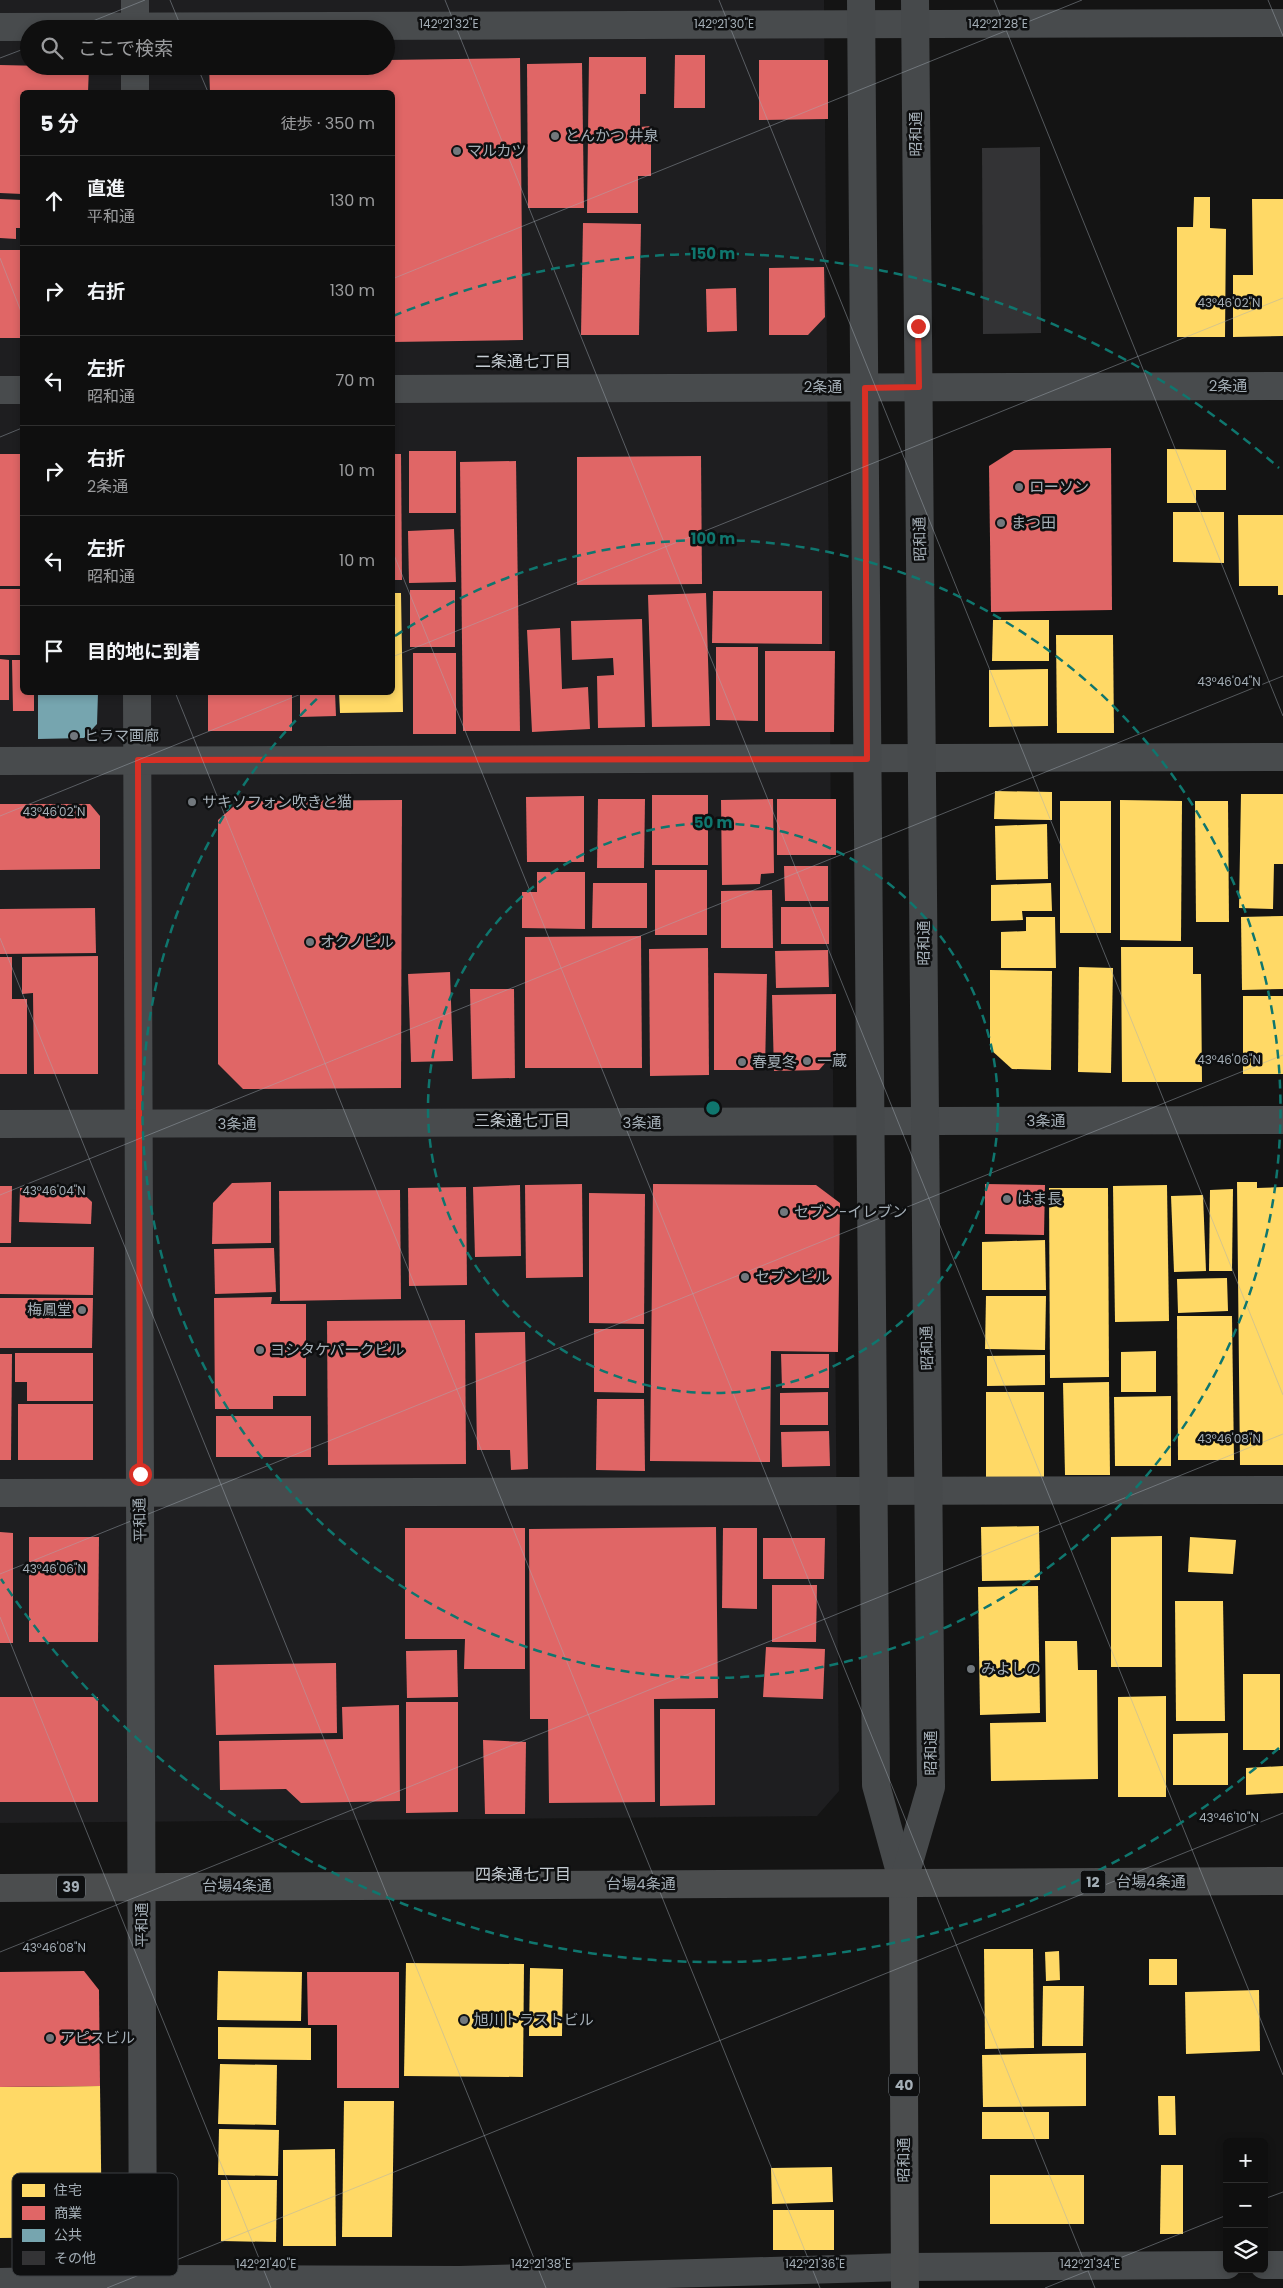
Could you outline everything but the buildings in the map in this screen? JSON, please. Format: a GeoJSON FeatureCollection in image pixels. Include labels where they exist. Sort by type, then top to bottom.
{"type":"FeatureCollection","features":[{"type":"Feature","properties":{"kind":"highway","name":"台場4条通"},"geometry":{"type":"LineString","coordinates":[[0,1888],[1283,1881]]}},
{"type":"Feature","properties":{"kind":"highway","name":"昭和通"},"geometry":{"type":"LineString","coordinates":[[903,1883],[905,2277]]}},
{"type":"Feature","properties":{"kind":"street"},"geometry":{"type":"LineString","coordinates":[[135,0],[135,20]]}},
{"type":"Feature","properties":{"kind":"street","name":"昭和通"},"geometry":{"type":"LineString","coordinates":[[861,12],[876,1785],[903,1883]]}},
{"type":"Feature","properties":{"kind":"street"},"geometry":{"type":"LineString","coordinates":[[395,22],[916,12],[1283,23]]}},
{"type":"Feature","properties":{"kind":"street","name":"昭和通"},"geometry":{"type":"LineString","coordinates":[[903,1883],[931,1787],[916,12]]}},
{"type":"Feature","properties":{"kind":"street"},"geometry":{"type":"LineString","coordinates":[[0,28],[20,28]]}},
{"type":"Feature","properties":{"kind":"street"},"geometry":{"type":"LineString","coordinates":[[135,75],[135,90]]}},
{"type":"Feature","properties":{"kind":"street","name":"2条通"},"geometry":{"type":"LineString","coordinates":[[395,389],[1283,386]]}},
{"type":"Feature","properties":{"kind":"street"},"geometry":{"type":"LineString","coordinates":[[0,390],[20,390]]}},
{"type":"Feature","properties":{"kind":"street","name":"平和通"},"geometry":{"type":"LineString","coordinates":[[137,695],[143,2173]]}},
{"type":"Feature","properties":{"kind":"street"},"geometry":{"type":"LineString","coordinates":[[0,761],[1283,757]]}},
{"type":"Feature","properties":{"kind":"street","name":"3条通"},"geometry":{"type":"LineString","coordinates":[[0,1124],[1283,1120]]}},
{"type":"Feature","properties":{"kind":"street"},"geometry":{"type":"LineString","coordinates":[[0,1492],[1283,1490]]}},
{"type":"Feature","properties":{"kind":"street"},"geometry":{"type":"LineString","coordinates":[[0,2282],[143,2283],[905,2277],[1223,2265]]}},
{"type":"Feature","properties":{"kind":"street"},"geometry":{"type":"LineString","coordinates":[[1268,2265],[1283,2265]]}},
{"type":"Feature","properties":{"kind":"shaded area"},"geometry":{"type":"Polygon","coordinates":[[[0,0],[824,0],[839,1791],[817,1816],[0,1823],[0,0]]]}},
{"type":"Feature","properties":{"kind":"place","name":"とんかつ 井泉"},"geometry":{"type":"Point","coordinates":[555,136]}},
{"type":"Feature","properties":{"kind":"place","name":"マルカツ"},"geometry":{"type":"Point","coordinates":[457,151]}},
{"type":"Feature","properties":{"kind":"place","name":"ローソン"},"geometry":{"type":"Point","coordinates":[1019,487]}},
{"type":"Feature","properties":{"kind":"place","name":"まつ田"},"geometry":{"type":"Point","coordinates":[1001,523]}},
{"type":"Feature","properties":{"kind":"place","name":"ヒラマ画廊"},"geometry":{"type":"Point","coordinates":[74,736]}},
{"type":"Feature","properties":{"kind":"place","name":"サキソフォン吹きと猫"},"geometry":{"type":"Point","coordinates":[192,802]}},
{"type":"Feature","properties":{"kind":"place","name":"オクノビル"},"geometry":{"type":"Point","coordinates":[310,942]}},
{"type":"Feature","properties":{"kind":"place","name":"一蔵"},"geometry":{"type":"Point","coordinates":[807,1061]}},
{"type":"Feature","properties":{"kind":"place","name":"春夏冬"},"geometry":{"type":"Point","coordinates":[742,1062]}},
{"type":"Feature","properties":{"kind":"place","name":"はま長"},"geometry":{"type":"Point","coordinates":[1007,1199]}},
{"type":"Feature","properties":{"kind":"place","name":"セブン-イレブン"},"geometry":{"type":"Point","coordinates":[784,1212]}},
{"type":"Feature","properties":{"kind":"place","name":"セブンビル"},"geometry":{"type":"Point","coordinates":[745,1277]}},
{"type":"Feature","properties":{"kind":"place","name":"梅鳳堂"},"geometry":{"type":"Point","coordinates":[82,1310]}},
{"type":"Feature","properties":{"kind":"place","name":"ヨシタケパークビル"},"geometry":{"type":"Point","coordinates":[260,1350]}},
{"type":"Feature","properties":{"kind":"place","name":"みよしの"},"geometry":{"type":"Point","coordinates":[971,1669]}},
{"type":"Feature","properties":{"kind":"place","name":"旭川トラストビル"},"geometry":{"type":"Point","coordinates":[464,2020]}},
{"type":"Feature","properties":{"kind":"place","name":"アピスビル"},"geometry":{"type":"Point","coordinates":[50,2038]}},
{"type":"Feature","properties":{"kind":"district","name":"二条通七丁目"},"geometry":{"type":"Point","coordinates":[523,361]}},
{"type":"Feature","properties":{"kind":"district","name":"三条通七丁目"},"geometry":{"type":"Point","coordinates":[522,1120]}},
{"type":"Feature","properties":{"kind":"district","name":"四条通七丁目"},"geometry":{"type":"Point","coordinates":[523,1874]}},
{"type":"Feature","properties":{"kind":"route"},"geometry":{"type":"LineString","coordinates":[[140,1474],[138,760],[867,759],[865,388],[919,387],[918,326]]}}]}
